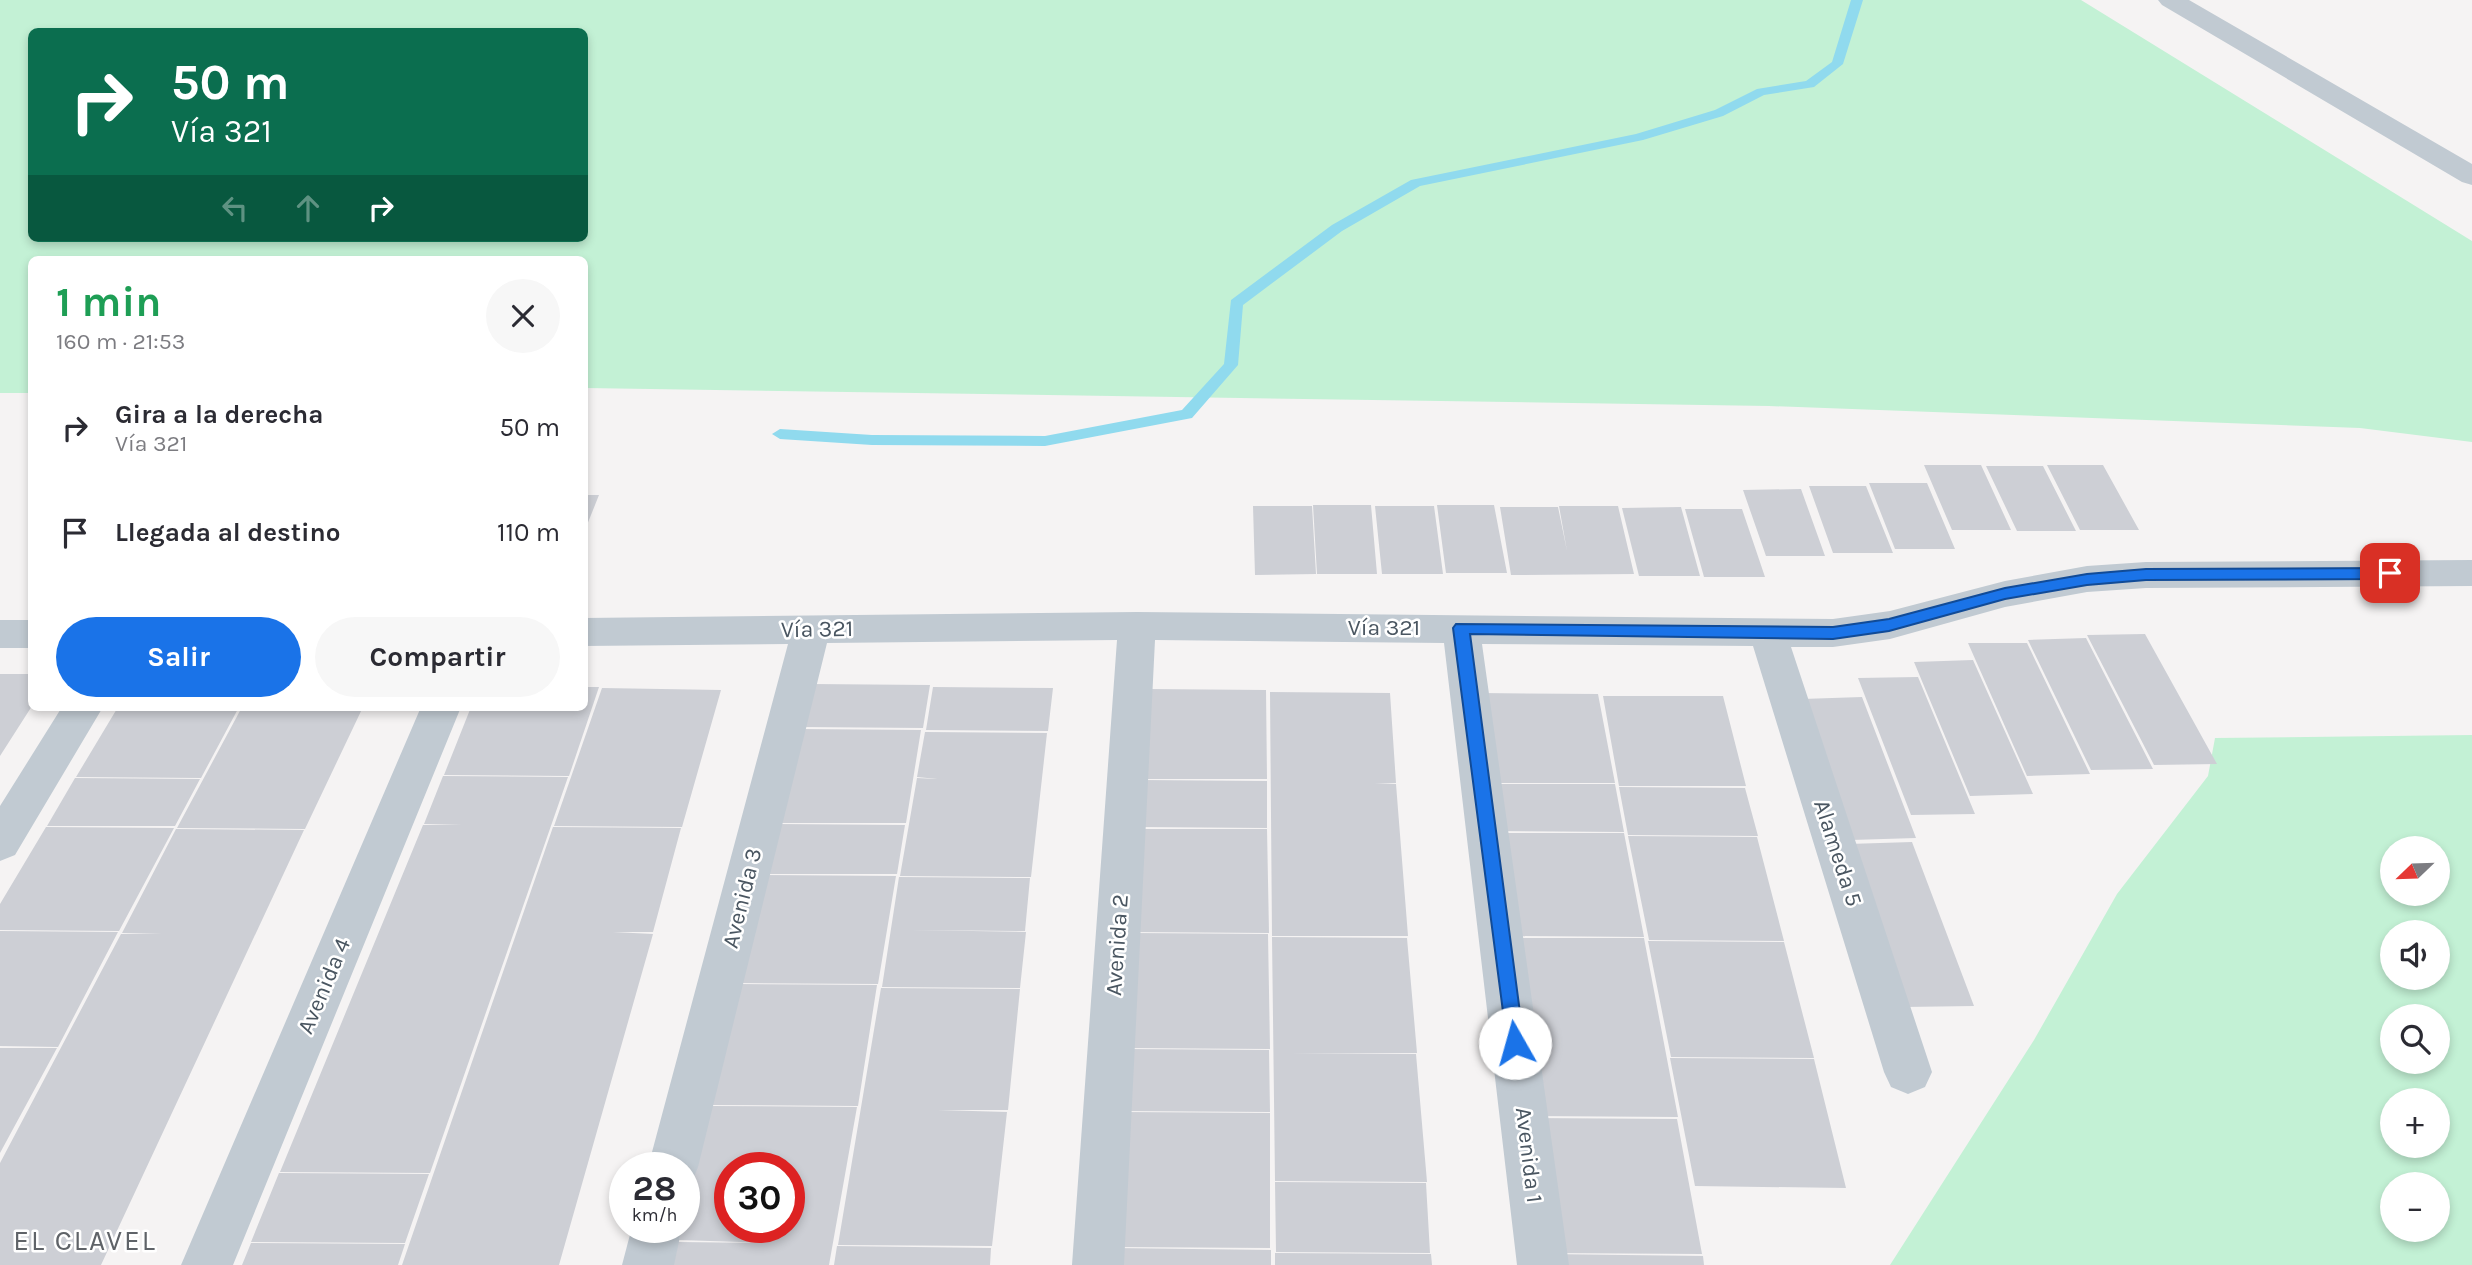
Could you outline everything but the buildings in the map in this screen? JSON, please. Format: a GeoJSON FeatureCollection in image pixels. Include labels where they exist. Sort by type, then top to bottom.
{"type":"FeatureCollection","features":[{"type":"Feature","properties":{"kind":"street"},"geometry":{"type":"LineString","coordinates":[[2171,0],[2472,176]]}},
{"type":"Feature","properties":{"kind":"street","name":"Vía 321"},"geometry":{"type":"LineString","coordinates":[[588,632],[1137,626],[1833,633],[1889,625],[2005,594],[2087,579],[2146,575],[2472,573]]}},
{"type":"Feature","properties":{"kind":"street","name":"Avenida 2"},"geometry":{"type":"LineString","coordinates":[[1098,1265],[1137,626]]}},
{"type":"Feature","properties":{"kind":"street","name":"Avenida 1"},"geometry":{"type":"LineString","coordinates":[[1461,628],[1543,1265]]}},
{"type":"Feature","properties":{"kind":"street","name":"Avenida 3"},"geometry":{"type":"LineString","coordinates":[[677,1152],[811,629]]}},
{"type":"Feature","properties":{"kind":"street"},"geometry":{"type":"LineString","coordinates":[[0,635],[28,634]]}},
{"type":"Feature","properties":{"kind":"street","name":"Alameda 5"},"geometry":{"type":"LineString","coordinates":[[1768,634],[1908,1072]]}},
{"type":"Feature","properties":{"kind":"street"},"geometry":{"type":"LineString","coordinates":[[0,843],[80,711]]}},
{"type":"Feature","properties":{"kind":"street","name":"Avenida 4"},"geometry":{"type":"LineString","coordinates":[[207,1265],[439,711]]}},
{"type":"Feature","properties":{"kind":"street"},"geometry":{"type":"LineString","coordinates":[[648,1265],[653,1243]]}},
{"type":"Feature","properties":{"kind":"green space"},"geometry":{"type":"Polygon","coordinates":[[[0,0],[2081,0],[2472,241],[2472,442],[2360,428],[1769,406],[588,388],[588,256],[28,256],[28,393],[0,393],[0,0]]]}},
{"type":"Feature","properties":{"kind":"green space"},"geometry":{"type":"Polygon","coordinates":[[[2472,735],[2472,1265],[1890,1265],[2034,1040],[2117,894],[2208,776],[2215,738],[2472,735]]]}},
{"type":"Feature","properties":{"kind":"waterway"},"geometry":{"type":"LineString","coordinates":[[780,434],[872,440],[1045,441],[1187,414],[1231,365],[1236,303],[1337,228],[1416,183],[1638,137],[1719,113],[1761,92],[1810,84],[1837,64],[1857,0]]}},
{"type":"Feature","properties":{"kind":"district","name":"EL CLAVEL"},"geometry":{"type":"Point","coordinates":[85,1240]}},
{"type":"Feature","properties":{"kind":"route"},"geometry":{"type":"LineString","coordinates":[[1515,1043],[1461,628],[1833,633],[1889,625],[2005,594],[2087,579],[2146,575],[2390,573]]}}]}
